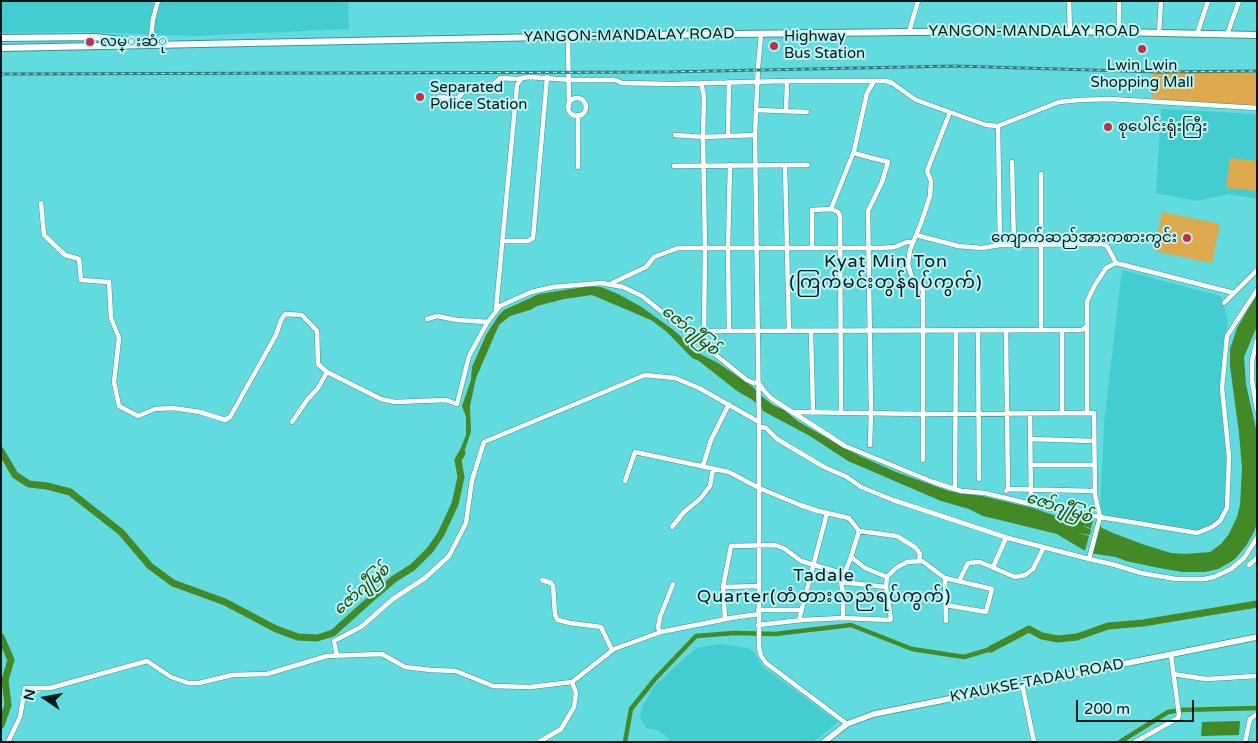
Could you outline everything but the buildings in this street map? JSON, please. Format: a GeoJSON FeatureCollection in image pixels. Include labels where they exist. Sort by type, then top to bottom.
{"type":"FeatureCollection","features":[{"type":"Feature","properties":{"kind":"highway","name":"YANGON-MANDALAY ROAD"},"geometry":{"type":"LineString","coordinates":[[150,44],[908,32],[1070,31],[1257,35]]}},
{"type":"Feature","properties":{"kind":"highway"},"geometry":{"type":"LineString","coordinates":[[1,38],[94,37],[150,44]]}},
{"type":"Feature","properties":{"kind":"highway"},"geometry":{"type":"LineString","coordinates":[[1,48],[150,44]]}},
{"type":"Feature","properties":{"kind":"main road","name":"KYAUKSE-TADAU ROAD"},"geometry":{"type":"LineString","coordinates":[[824,742],[847,724],[874,714],[1257,637]]}},
{"type":"Feature","properties":{"kind":"street"},"geometry":{"type":"LineString","coordinates":[[150,44],[153,19],[158,1]]}},
{"type":"Feature","properties":{"kind":"street"},"geometry":{"type":"LineString","coordinates":[[908,32],[918,1]]}},
{"type":"Feature","properties":{"kind":"street"},"geometry":{"type":"LineString","coordinates":[[1068,1],[1070,31]]}},
{"type":"Feature","properties":{"kind":"street"},"geometry":{"type":"LineString","coordinates":[[1118,1],[1119,32]]}},
{"type":"Feature","properties":{"kind":"street"},"geometry":{"type":"LineString","coordinates":[[1159,33],[1161,1]]}},
{"type":"Feature","properties":{"kind":"street"},"geometry":{"type":"LineString","coordinates":[[1197,34],[1208,1]]}},
{"type":"Feature","properties":{"kind":"street"},"geometry":{"type":"LineString","coordinates":[[1227,35],[1239,1]]}},
{"type":"Feature","properties":{"kind":"street"},"geometry":{"type":"LineString","coordinates":[[761,35],[755,135],[759,422],[758,643],[761,656],[766,663],[847,724]]}},
{"type":"Feature","properties":{"kind":"street"},"geometry":{"type":"LineString","coordinates":[[568,37],[569,107],[572,114],[578,115],[585,110],[586,104],[578,98],[572,100],[569,107]]}},
{"type":"Feature","properties":{"kind":"street"},"geometry":{"type":"LineString","coordinates":[[503,241],[528,241],[533,238],[547,77]]}},
{"type":"Feature","properties":{"kind":"street"},"geometry":{"type":"LineString","coordinates":[[439,98],[457,99],[465,90],[481,92],[500,78],[547,77],[615,80],[622,83],[874,81],[892,83],[916,100],[986,125],[998,126],[1059,102],[1079,100],[1110,99],[1257,108]]}},
{"type":"Feature","properties":{"kind":"street"},"geometry":{"type":"LineString","coordinates":[[496,311],[518,85],[522,78]]}},
{"type":"Feature","properties":{"kind":"street"},"geometry":{"type":"LineString","coordinates":[[786,111],[787,81]]}},
{"type":"Feature","properties":{"kind":"street"},"geometry":{"type":"LineString","coordinates":[[831,209],[853,153],[867,93],[874,81]]}},
{"type":"Feature","properties":{"kind":"street"},"geometry":{"type":"LineString","coordinates":[[728,136],[729,82]]}},
{"type":"Feature","properties":{"kind":"street"},"geometry":{"type":"LineString","coordinates":[[701,83],[704,96],[702,137],[705,248],[704,331]]}},
{"type":"Feature","properties":{"kind":"street"},"geometry":{"type":"LineString","coordinates":[[756,110],[807,112]]}},
{"type":"Feature","properties":{"kind":"street"},"geometry":{"type":"LineString","coordinates":[[923,460],[923,290],[912,278],[908,264],[913,242],[930,196],[931,181],[928,171],[950,112]]}},
{"type":"Feature","properties":{"kind":"street"},"geometry":{"type":"LineString","coordinates":[[578,115],[578,167]]}},
{"type":"Feature","properties":{"kind":"street"},"geometry":{"type":"LineString","coordinates":[[998,126],[1000,246]]}},
{"type":"Feature","properties":{"kind":"street"},"geometry":{"type":"LineString","coordinates":[[675,136],[755,135]]}},
{"type":"Feature","properties":{"kind":"street"},"geometry":{"type":"LineString","coordinates":[[853,153],[888,162],[882,182],[868,211],[870,444]]}},
{"type":"Feature","properties":{"kind":"street"},"geometry":{"type":"LineString","coordinates":[[1012,162],[1014,245]]}},
{"type":"Feature","properties":{"kind":"street"},"geometry":{"type":"LineString","coordinates":[[729,331],[730,165]]}},
{"type":"Feature","properties":{"kind":"street"},"geometry":{"type":"LineString","coordinates":[[785,165],[789,331]]}},
{"type":"Feature","properties":{"kind":"street"},"geometry":{"type":"LineString","coordinates":[[674,166],[808,165]]}},
{"type":"Feature","properties":{"kind":"street"},"geometry":{"type":"LineString","coordinates":[[1041,330],[1042,174]]}},
{"type":"Feature","properties":{"kind":"street"},"geometry":{"type":"LineString","coordinates":[[41,203],[44,235],[65,256],[80,259],[82,280],[110,282],[111,318],[119,338],[114,382],[119,406],[138,416],[155,409],[173,408],[200,412],[225,420],[230,417],[276,336],[285,314],[302,315],[317,331],[318,364],[327,372],[381,399],[396,402],[446,400],[457,404],[469,356],[488,322],[500,306],[531,292],[553,287],[586,283],[610,284],[623,287],[642,296],[747,380],[758,384],[772,399],[845,446],[955,489],[985,493],[1099,519],[1198,533],[1220,521],[1227,508],[1229,474],[1222,388],[1227,336],[1257,290]]}},
{"type":"Feature","properties":{"kind":"street"},"geometry":{"type":"LineString","coordinates":[[812,248],[812,210],[831,209],[838,212],[840,216],[841,413]]}},
{"type":"Feature","properties":{"kind":"street"},"geometry":{"type":"LineString","coordinates":[[916,235],[958,246],[982,248],[1014,245],[1102,244],[1107,246],[1116,263]]}},
{"type":"Feature","properties":{"kind":"street"},"geometry":{"type":"LineString","coordinates":[[610,284],[646,267],[654,257],[678,248],[868,248],[895,247],[907,242],[913,242]]}},
{"type":"Feature","properties":{"kind":"street"},"geometry":{"type":"LineString","coordinates":[[1088,412],[1087,301],[1106,268],[1116,263],[1234,293]]}},
{"type":"Feature","properties":{"kind":"street"},"geometry":{"type":"LineString","coordinates":[[1224,303],[1257,270]]}},
{"type":"Feature","properties":{"kind":"street"},"geometry":{"type":"LineString","coordinates":[[427,319],[437,316],[458,320],[488,322]]}},
{"type":"Feature","properties":{"kind":"street"},"geometry":{"type":"LineString","coordinates":[[692,337],[704,331],[1082,330],[1086,326]]}},
{"type":"Feature","properties":{"kind":"street"},"geometry":{"type":"LineString","coordinates":[[955,489],[956,330]]}},
{"type":"Feature","properties":{"kind":"street"},"geometry":{"type":"LineString","coordinates":[[978,330],[979,479]]}},
{"type":"Feature","properties":{"kind":"street"},"geometry":{"type":"LineString","coordinates":[[1006,330],[1007,490],[1095,491]]}},
{"type":"Feature","properties":{"kind":"street"},"geometry":{"type":"LineString","coordinates":[[1062,330],[1062,412]]}},
{"type":"Feature","properties":{"kind":"street"},"geometry":{"type":"LineString","coordinates":[[811,331],[813,413]]}},
{"type":"Feature","properties":{"kind":"street"},"geometry":{"type":"LineString","coordinates":[[1257,340],[1252,361],[1252,381],[1257,410]]}},
{"type":"Feature","properties":{"kind":"street"},"geometry":{"type":"LineString","coordinates":[[292,422],[318,388],[327,372]]}},
{"type":"Feature","properties":{"kind":"street"},"geometry":{"type":"LineString","coordinates":[[337,656],[334,641],[361,627],[393,599],[425,578],[449,556],[466,523],[472,480],[484,442],[645,375],[676,378],[699,388],[759,422]]}},
{"type":"Feature","properties":{"kind":"street"},"geometry":{"type":"LineString","coordinates":[[703,466],[710,440],[729,404]]}},
{"type":"Feature","properties":{"kind":"street"},"geometry":{"type":"LineString","coordinates":[[792,412],[923,414],[1094,412],[1095,491],[1099,519],[1090,556]]}},
{"type":"Feature","properties":{"kind":"street"},"geometry":{"type":"LineString","coordinates":[[1030,412],[1031,504]]}},
{"type":"Feature","properties":{"kind":"street"},"geometry":{"type":"LineString","coordinates":[[759,429],[762,427],[766,428],[777,438],[861,487],[893,500],[1006,538],[1090,556],[1141,574],[1176,579],[1214,577],[1231,569],[1244,558],[1257,538]]}},
{"type":"Feature","properties":{"kind":"street"},"geometry":{"type":"LineString","coordinates":[[1030,439],[1094,441]]}},
{"type":"Feature","properties":{"kind":"street"},"geometry":{"type":"LineString","coordinates":[[625,481],[635,452],[729,472],[759,488],[800,505],[849,518],[859,531],[897,536],[916,548],[920,554],[919,562]]}},
{"type":"Feature","properties":{"kind":"street"},"geometry":{"type":"LineString","coordinates":[[1030,465],[1094,465]]}},
{"type":"Feature","properties":{"kind":"street"},"geometry":{"type":"LineString","coordinates":[[672,527],[684,512],[700,499],[710,486],[713,469]]}},
{"type":"Feature","properties":{"kind":"street"},"geometry":{"type":"LineString","coordinates":[[800,620],[827,513]]}},
{"type":"Feature","properties":{"kind":"street"},"geometry":{"type":"LineString","coordinates":[[843,618],[841,582],[859,531]]}},
{"type":"Feature","properties":{"kind":"street"},"geometry":{"type":"LineString","coordinates":[[993,567],[1006,538]]}},
{"type":"Feature","properties":{"kind":"street"},"geometry":{"type":"LineString","coordinates":[[725,619],[723,587],[731,546],[775,545],[785,549],[801,561],[844,572]]}},
{"type":"Feature","properties":{"kind":"street"},"geometry":{"type":"LineString","coordinates":[[959,581],[968,562],[980,562],[1015,576],[1025,575],[1033,569],[1044,547]]}},
{"type":"Feature","properties":{"kind":"street"},"geometry":{"type":"LineString","coordinates":[[851,557],[865,568],[887,577]]}},
{"type":"Feature","properties":{"kind":"street"},"geometry":{"type":"LineString","coordinates":[[1249,565],[1257,558]]}},
{"type":"Feature","properties":{"kind":"street"},"geometry":{"type":"LineString","coordinates":[[758,627],[800,620],[843,618],[890,620],[886,587],[887,577],[896,568],[907,562],[922,562],[945,578],[992,589],[986,612],[946,605]]}},
{"type":"Feature","properties":{"kind":"street"},"geometry":{"type":"LineString","coordinates":[[945,578],[946,621]]}},
{"type":"Feature","properties":{"kind":"street"},"geometry":{"type":"LineString","coordinates":[[542,580],[552,583],[558,620],[601,627],[612,650]]}},
{"type":"Feature","properties":{"kind":"street"},"geometry":{"type":"LineString","coordinates":[[841,582],[886,587]]}},
{"type":"Feature","properties":{"kind":"street"},"geometry":{"type":"LineString","coordinates":[[661,632],[658,628],[660,618],[673,584]]}},
{"type":"Feature","properties":{"kind":"street"},"geometry":{"type":"LineString","coordinates":[[723,587],[758,586]]}},
{"type":"Feature","properties":{"kind":"street"},"geometry":{"type":"LineString","coordinates":[[8,742],[20,717],[25,688],[50,688],[147,661],[171,677],[188,683],[199,683],[232,675],[266,674],[327,656],[382,654],[405,667],[456,670],[493,686],[530,687],[572,682],[612,650],[661,632],[759,612],[802,610]]}},
{"type":"Feature","properties":{"kind":"street"},"geometry":{"type":"LineString","coordinates":[[1136,742],[1163,725],[1176,720],[1179,715],[1171,655]]}},
{"type":"Feature","properties":{"kind":"street"},"geometry":{"type":"LineString","coordinates":[[1173,674],[1206,679],[1256,676]]}},
{"type":"Feature","properties":{"kind":"street"},"geometry":{"type":"LineString","coordinates":[[539,742],[561,729],[574,707],[576,693],[572,682]]}},
{"type":"Feature","properties":{"kind":"street"},"geometry":{"type":"LineString","coordinates":[[1022,684],[1034,742]]}},
{"type":"Feature","properties":{"kind":"street"},"geometry":{"type":"LineString","coordinates":[[1245,742],[1250,719],[1257,714]]}},
{"type":"Feature","properties":{"kind":"shaded area"},"geometry":{"type":"Polygon","coordinates":[[[1,1],[348,1],[349,29],[193,36],[83,32],[1,33],[1,1]]]}},
{"type":"Feature","properties":{"kind":"shaded area"},"geometry":{"type":"Polygon","coordinates":[[[1152,69],[1257,73],[1257,108],[1152,101],[1152,69]]]}},
{"type":"Feature","properties":{"kind":"shaded area"},"geometry":{"type":"Polygon","coordinates":[[[1161,109],[1257,114],[1257,199],[1229,194],[1196,201],[1156,193],[1161,109]]]}},
{"type":"Feature","properties":{"kind":"shaded area"},"geometry":{"type":"Polygon","coordinates":[[[1230,158],[1257,161],[1257,191],[1226,188],[1230,158]]]}},
{"type":"Feature","properties":{"kind":"shaded area","name":"ကျောက်ဆည်အားကစားကွင်း"},"geometry":{"type":"Polygon","coordinates":[[[1162,212],[1220,224],[1212,263],[1154,251],[1162,212]]]}},
{"type":"Feature","properties":{"kind":"shaded area"},"geometry":{"type":"Polygon","coordinates":[[[1122,270],[1221,296],[1228,320],[1222,388],[1229,465],[1227,508],[1220,521],[1197,533],[1100,517],[1104,423],[1122,270]]]}},
{"type":"Feature","properties":{"kind":"shaded area"},"geometry":{"type":"Polygon","coordinates":[[[590,286],[601,287],[640,306],[671,328],[702,355],[718,363],[752,386],[773,405],[784,410],[799,422],[860,456],[896,472],[949,491],[982,496],[1033,508],[1056,516],[1079,517],[1093,521],[1091,528],[1081,526],[1091,529],[1090,535],[1078,533],[1089,536],[1085,551],[1057,534],[983,516],[969,509],[941,501],[848,461],[810,436],[763,411],[751,399],[737,391],[699,361],[692,358],[667,332],[651,320],[592,295],[564,299],[537,306],[510,316],[499,325],[476,378],[470,406],[471,432],[461,461],[456,460],[466,435],[466,417],[462,406],[471,380],[472,367],[486,335],[499,315],[504,310],[539,294],[590,286]]]}},
{"type":"Feature","properties":{"kind":"shaded area"},"geometry":{"type":"Polygon","coordinates":[[[1257,294],[1257,326],[1244,357],[1246,384],[1257,433],[1257,523],[1246,546],[1235,559],[1218,569],[1205,572],[1182,572],[1089,553],[1097,530],[1095,529],[1096,521],[1102,528],[1113,533],[1171,553],[1210,552],[1221,544],[1229,534],[1240,505],[1242,469],[1230,366],[1230,349],[1237,328],[1257,294]]]}},
{"type":"Feature","properties":{"kind":"shaded area"},"geometry":{"type":"Polygon","coordinates":[[[720,644],[748,648],[754,652],[763,667],[838,722],[813,742],[671,742],[657,730],[646,728],[640,717],[642,707],[655,685],[696,648],[720,644]]]}},
{"type":"Feature","properties":{"kind":"shaded area"},"geometry":{"type":"Polygon","coordinates":[[[1240,721],[1239,735],[1201,736],[1202,722],[1240,721]]]}},
{"type":"Feature","properties":{"kind":"waterway","name":"ဇော်ဂျီမြစ်"},"geometry":{"type":"LineString","coordinates":[[1,451],[15,475],[29,484],[70,492],[121,532],[150,566],[173,583],[225,602],[276,629],[298,637],[317,638],[333,633],[394,579],[413,567],[430,550],[441,534],[455,504],[461,477],[458,460],[462,453]]}},
{"type":"Feature","properties":{"kind":"waterway"},"geometry":{"type":"LineString","coordinates":[[991,649],[1029,629],[1042,636],[1058,639],[1077,637],[1108,626],[1143,623],[1257,604]]}},
{"type":"Feature","properties":{"kind":"waterway"},"geometry":{"type":"LineString","coordinates":[[625,742],[631,709],[655,679],[696,636],[735,633],[775,634],[851,625],[912,649],[964,657],[991,649]]}},
{"type":"Feature","properties":{"kind":"waterway","name":"ဇော်ဂျီမြစ်"},"geometry":{"type":"LineString","coordinates":[[1,637],[11,660],[5,680],[8,705],[1,725]]}},
{"type":"Feature","properties":{"kind":"waterway"},"geometry":{"type":"LineString","coordinates":[[1120,742],[1168,712],[1257,708]]}},
{"type":"Feature","properties":{"kind":"railway"},"geometry":{"type":"LineString","coordinates":[[1,74],[664,72],[955,66],[1159,72],[1257,71]]}},
{"type":"Feature","properties":{"kind":"place","name":"လမ္းဆံု"},"geometry":{"type":"Point","coordinates":[90,42]}},
{"type":"Feature","properties":{"kind":"place","name":"Highway Bus Station"},"geometry":{"type":"Point","coordinates":[774,46]}},
{"type":"Feature","properties":{"kind":"place","name":"Lwin Lwin Shopping Mall"},"geometry":{"type":"Point","coordinates":[1142,49]}},
{"type":"Feature","properties":{"kind":"place","name":"Separated Police Station"},"geometry":{"type":"Point","coordinates":[420,97]}},
{"type":"Feature","properties":{"kind":"place","name":"စုပေါင်းရုံးကြီး"},"geometry":{"type":"Point","coordinates":[1108,127]}},
{"type":"Feature","properties":{"kind":"place","name":"ကျောက်ဆည်အားကစားကွင်း"},"geometry":{"type":"Point","coordinates":[1187,238]}},
{"type":"Feature","properties":{"kind":"district","name":"Kyat Min Ton (ကြက်မင်းတွန်ရပ်ကွက်)"},"geometry":{"type":"Point","coordinates":[886,272]}},
{"type":"Feature","properties":{"kind":"district","name":"Tadale Quarter(တံတားလည်ရပ်ကွက်)"},"geometry":{"type":"Point","coordinates":[824,586]}}]}
